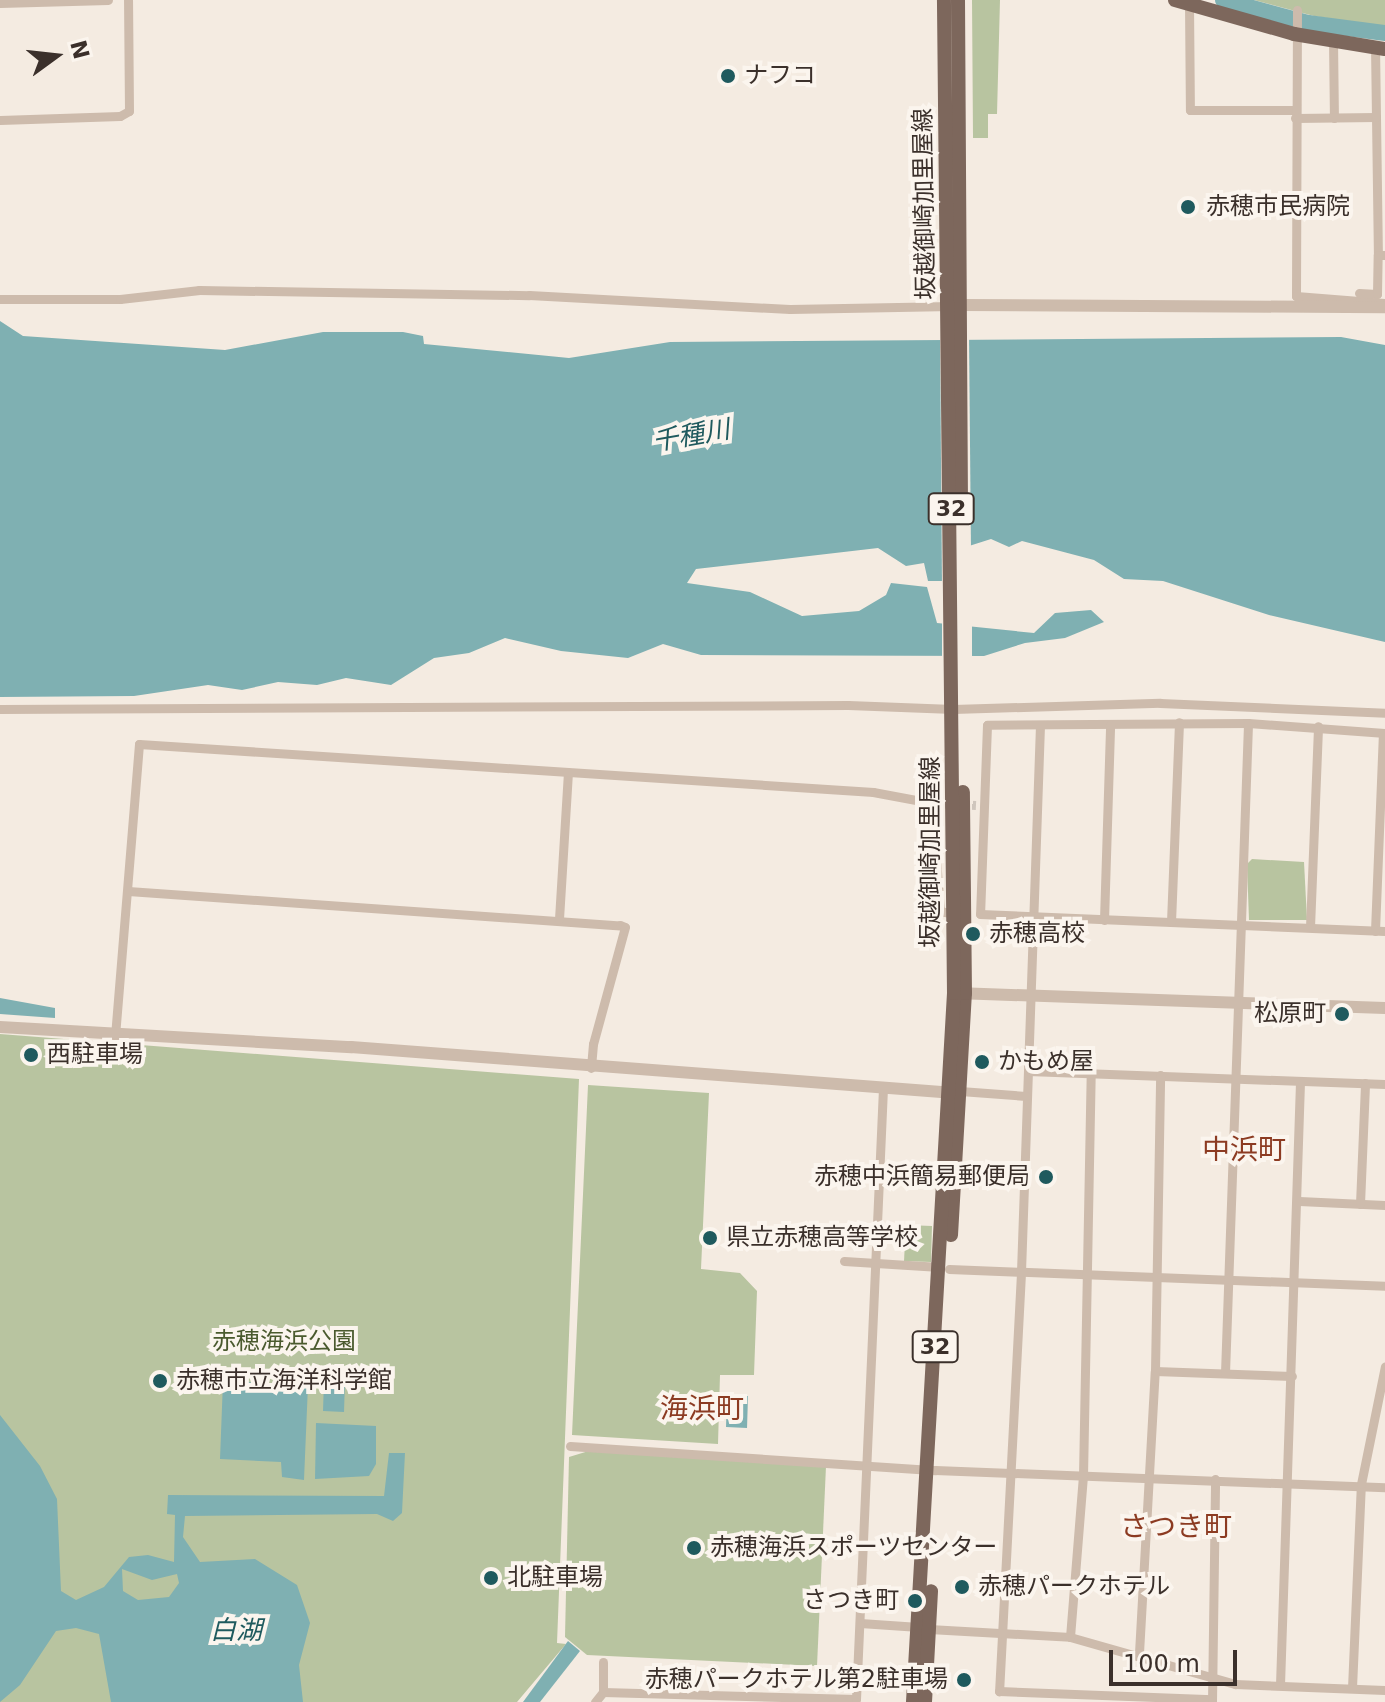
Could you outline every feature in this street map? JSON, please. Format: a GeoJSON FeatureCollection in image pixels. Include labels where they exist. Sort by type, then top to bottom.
{"type":"FeatureCollection","features":[{"type":"Feature","properties":{"kind":"main road","name":"坂越御崎加里屋線"},"geometry":{"type":"LineString","coordinates":[[944,0],[954,310]]}},
{"type":"Feature","properties":{"kind":"main road","name":"坂越御崎加里屋線"},"geometry":{"type":"LineString","coordinates":[[925,1702],[924,1628],[932,1469],[966,914],[957,705],[954,310],[958,0]]}},
{"type":"Feature","properties":{"kind":"main road"},"geometry":{"type":"LineString","coordinates":[[1182,2],[1333,40],[1380,48]]}},
{"type":"Feature","properties":{"kind":"main road","name":"坂越御崎加里屋線"},"geometry":{"type":"LineString","coordinates":[[913,1702],[924,1628]]}},
{"type":"Feature","properties":{"kind":"street"},"geometry":{"type":"LineString","coordinates":[[0,2],[108,0]]}},
{"type":"Feature","properties":{"kind":"street"},"geometry":{"type":"LineString","coordinates":[[0,120],[120,116],[129,111],[128,0]]}},
{"type":"Feature","properties":{"kind":"street"},"geometry":{"type":"LineString","coordinates":[[1182,2],[1190,110],[1334,118],[1379,115]]}},
{"type":"Feature","properties":{"kind":"street"},"geometry":{"type":"LineString","coordinates":[[1297,10],[1294,30],[1296,296],[1377,294],[1381,255],[1380,48]]}},
{"type":"Feature","properties":{"kind":"street"},"geometry":{"type":"LineString","coordinates":[[1333,40],[1334,118]]}},
{"type":"Feature","properties":{"kind":"street"},"geometry":{"type":"LineString","coordinates":[[0,299],[120,299],[199,290],[529,295],[790,309],[1385,305]]}},
{"type":"Feature","properties":{"kind":"street"},"geometry":{"type":"LineString","coordinates":[[1331,297],[1385,305]]}},
{"type":"Feature","properties":{"kind":"street"},"geometry":{"type":"LineString","coordinates":[[0,709],[1215,703],[1385,713]]}},
{"type":"Feature","properties":{"kind":"street"},"geometry":{"type":"LineString","coordinates":[[1171,922],[1179,722]]}},
{"type":"Feature","properties":{"kind":"street"},"geometry":{"type":"LineString","coordinates":[[115,1036],[139,744],[873,792],[932,803],[940,911],[966,914],[1033,919],[1380,931],[1384,733],[1248,723],[987,725],[966,914]]}},
{"type":"Feature","properties":{"kind":"street"},"geometry":{"type":"LineString","coordinates":[[1225,1373],[1248,723]]}},
{"type":"Feature","properties":{"kind":"street"},"geometry":{"type":"LineString","coordinates":[[1040,725],[1021,1273],[999,1691],[1052,1698],[1212,1701],[1215,1479]]}},
{"type":"Feature","properties":{"kind":"street"},"geometry":{"type":"LineString","coordinates":[[1104,920],[1110,725]]}},
{"type":"Feature","properties":{"kind":"street"},"geometry":{"type":"LineString","coordinates":[[1310,927],[1318,726]]}},
{"type":"Feature","properties":{"kind":"street"},"geometry":{"type":"LineString","coordinates":[[559,919],[568,772]]}},
{"type":"Feature","properties":{"kind":"street"},"geometry":{"type":"LineString","coordinates":[[128,891],[559,919],[625,927],[593,1044],[591,1069]]}},
{"type":"Feature","properties":{"kind":"street"},"geometry":{"type":"LineString","coordinates":[[960,993],[1385,1008]]}},
{"type":"Feature","properties":{"kind":"street"},"geometry":{"type":"LineString","coordinates":[[0,1027],[115,1036],[351,1047],[591,1069],[1026,1096]]}},
{"type":"Feature","properties":{"kind":"street"},"geometry":{"type":"LineString","coordinates":[[1028,1071],[1385,1084]]}},
{"type":"Feature","properties":{"kind":"street"},"geometry":{"type":"LineString","coordinates":[[1070,1637],[1083,1476],[1090,1276],[1091,1073]]}},
{"type":"Feature","properties":{"kind":"street"},"geometry":{"type":"LineString","coordinates":[[1139,1653],[1155,1371],[1160,1075]]}},
{"type":"Feature","properties":{"kind":"street"},"geometry":{"type":"LineString","coordinates":[[1280,1685],[1297,1282],[1300,1081]]}},
{"type":"Feature","properties":{"kind":"street"},"geometry":{"type":"LineString","coordinates":[[1360,1204],[1365,1083]]}},
{"type":"Feature","properties":{"kind":"street"},"geometry":{"type":"LineString","coordinates":[[603,1692],[791,1701],[856,1699],[883,1089]]}},
{"type":"Feature","properties":{"kind":"street"},"geometry":{"type":"LineString","coordinates":[[1299,1201],[1385,1205]]}},
{"type":"Feature","properties":{"kind":"street"},"geometry":{"type":"LineString","coordinates":[[844,1261],[1021,1273],[1385,1286]]}},
{"type":"Feature","properties":{"kind":"street"},"geometry":{"type":"LineString","coordinates":[[1352,1688],[1361,1484],[1385,1366]]}},
{"type":"Feature","properties":{"kind":"street"},"geometry":{"type":"LineString","coordinates":[[1155,1371],[1292,1376]]}},
{"type":"Feature","properties":{"kind":"street"},"geometry":{"type":"LineString","coordinates":[[570,1446],[1011,1473],[1385,1487]]}},
{"type":"Feature","properties":{"kind":"street"},"geometry":{"type":"LineString","coordinates":[[860,1623],[1070,1637],[1139,1653],[1213,1678],[1385,1690]]}},
{"type":"Feature","properties":{"kind":"street"},"geometry":{"type":"LineString","coordinates":[[595,1702],[603,1692],[603,1662]]}},
{"type":"Feature","properties":{"kind":"green space"},"geometry":{"type":"Polygon","coordinates":[[[972,0],[1000,0],[997,114],[988,114],[988,138],[973,138],[972,0]]]}},
{"type":"Feature","properties":{"kind":"green space"},"geometry":{"type":"Polygon","coordinates":[[[1254,0],[1385,0],[1385,27],[1314,16],[1254,0]]]}},
{"type":"Feature","properties":{"kind":"green space"},"geometry":{"type":"Polygon","coordinates":[[[1252,859],[1304,862],[1307,920],[1249,920],[1247,864],[1252,859]]]}},
{"type":"Feature","properties":{"kind":"green space","name":"赤穂海浜公園"},"geometry":{"type":"Polygon","coordinates":[[[0,1034],[579,1079],[557,1643],[566,1644],[517,1702],[0,1702],[0,1034]]]}},
{"type":"Feature","properties":{"kind":"green space"},"geometry":{"type":"Polygon","coordinates":[[[588,1085],[709,1093],[701,1269],[740,1273],[757,1291],[754,1375],[720,1375],[718,1444],[572,1435],[588,1085]]]}},
{"type":"Feature","properties":{"kind":"green space"},"geometry":{"type":"Polygon","coordinates":[[[906,1225],[932,1226],[931,1262],[904,1261],[906,1225]]]}},
{"type":"Feature","properties":{"kind":"green space","name":"赤穂海浜スポーツセンター"},"geometry":{"type":"Polygon","coordinates":[[[592,1450],[826,1466],[817,1666],[587,1655],[565,1637],[569,1457],[592,1450]]]}},
{"type":"Feature","properties":{"kind":"water","name":"千種川"},"geometry":{"type":"Polygon","coordinates":[[[0,321],[23,336],[225,350],[323,332],[403,332],[423,336],[424,344],[569,358],[670,342],[1341,337],[1385,345],[1385,642],[1269,615],[1163,581],[1124,579],[1094,560],[1022,541],[1009,547],[991,539],[969,546],[950,581],[928,581],[924,563],[906,566],[878,548],[696,569],[687,583],[750,592],[802,616],[859,611],[886,595],[891,583],[927,587],[937,623],[1034,633],[1055,613],[1091,610],[1104,622],[1065,638],[1025,643],[984,656],[701,655],[663,644],[628,658],[561,651],[505,638],[469,653],[434,658],[391,685],[346,678],[317,685],[278,682],[242,690],[208,685],[134,696],[0,697],[0,321]]]}},
{"type":"Feature","properties":{"kind":"water"},"geometry":{"type":"Polygon","coordinates":[[[0,998],[55,1008],[55,1018],[0,1014],[0,998]]]}},
{"type":"Feature","properties":{"kind":"water"},"geometry":{"type":"Polygon","coordinates":[[[324,1380],[345,1382],[344,1412],[323,1411],[324,1380]]]}},
{"type":"Feature","properties":{"kind":"water"},"geometry":{"type":"Polygon","coordinates":[[[223,1381],[308,1385],[304,1480],[282,1477],[281,1462],[220,1459],[223,1381]]]}},
{"type":"Feature","properties":{"kind":"water"},"geometry":{"type":"Polygon","coordinates":[[[727,1395],[748,1396],[747,1428],[726,1427],[727,1395]]]}},
{"type":"Feature","properties":{"kind":"water","name":"白湖"},"geometry":{"type":"Polygon","coordinates":[[[0,1415],[40,1466],[57,1499],[61,1591],[76,1600],[104,1587],[129,1557],[148,1555],[174,1562],[175,1515],[167,1514],[168,1495],[384,1496],[389,1453],[405,1453],[402,1513],[393,1521],[377,1514],[185,1516],[183,1537],[200,1562],[255,1559],[297,1585],[310,1623],[299,1665],[303,1702],[111,1702],[99,1634],[76,1628],[56,1631],[20,1685],[0,1702],[0,1415]],[[122,1569],[123,1591],[138,1600],[169,1597],[179,1583],[177,1574],[152,1580],[122,1569]]]}},
{"type":"Feature","properties":{"kind":"water"},"geometry":{"type":"Polygon","coordinates":[[[316,1423],[376,1426],[376,1464],[369,1476],[315,1479],[316,1423]]]}},
{"type":"Feature","properties":{"kind":"water"},"geometry":{"type":"Polygon","coordinates":[[[568,1641],[580,1651],[540,1702],[523,1702],[568,1641]]]}},
{"type":"Feature","properties":{"kind":"pier"},"geometry":{"type":"Polygon","coordinates":[[[940,335],[969,335],[971,551],[950,585],[942,585],[940,335]]]}},
{"type":"Feature","properties":{"kind":"pier"},"geometry":{"type":"Polygon","coordinates":[[[942,620],[972,624],[972,660],[942,660],[942,620]]]}},
{"type":"Feature","properties":{"kind":"waterway"},"geometry":{"type":"LineString","coordinates":[[1223,0],[1308,23],[1385,33]]}},
{"type":"Feature","properties":{"kind":"tunnel"},"geometry":{"type":"LineString","coordinates":[[932,803],[976,805]]}},
{"type":"Feature","properties":{"kind":"place","name":"ナフコ"},"geometry":{"type":"Point","coordinates":[728,76]}},
{"type":"Feature","properties":{"kind":"place","name":"赤穂市民病院"},"geometry":{"type":"Point","coordinates":[1188,207]}},
{"type":"Feature","properties":{"kind":"place","name":"赤穂高校"},"geometry":{"type":"Point","coordinates":[973,934]}},
{"type":"Feature","properties":{"kind":"place","name":"松原町"},"geometry":{"type":"Point","coordinates":[1342,1014]}},
{"type":"Feature","properties":{"kind":"place","name":"西駐車場"},"geometry":{"type":"Point","coordinates":[31,1055]}},
{"type":"Feature","properties":{"kind":"place","name":"かもめ屋"},"geometry":{"type":"Point","coordinates":[982,1062]}},
{"type":"Feature","properties":{"kind":"place","name":"赤穂中浜簡易郵便局"},"geometry":{"type":"Point","coordinates":[1046,1177]}},
{"type":"Feature","properties":{"kind":"place","name":"県立赤穂高等学校"},"geometry":{"type":"Point","coordinates":[710,1238]}},
{"type":"Feature","properties":{"kind":"place","name":"赤穂市立海洋科学館"},"geometry":{"type":"Point","coordinates":[160,1381]}},
{"type":"Feature","properties":{"kind":"place","name":"赤穂海浜スポーツセンター"},"geometry":{"type":"Point","coordinates":[694,1548]}},
{"type":"Feature","properties":{"kind":"place","name":"北駐車場"},"geometry":{"type":"Point","coordinates":[491,1578]}},
{"type":"Feature","properties":{"kind":"place","name":"赤穂パークホテル"},"geometry":{"type":"Point","coordinates":[962,1587]}},
{"type":"Feature","properties":{"kind":"place","name":"さつき町"},"geometry":{"type":"Point","coordinates":[915,1601]}},
{"type":"Feature","properties":{"kind":"place","name":"赤穂パークホテル第2駐車場"},"geometry":{"type":"Point","coordinates":[964,1680]}},
{"type":"Feature","properties":{"kind":"district","name":"中浜町"},"geometry":{"type":"Point","coordinates":[1244,1150]}},
{"type":"Feature","properties":{"kind":"district","name":"海浜町"},"geometry":{"type":"Point","coordinates":[702,1409]}},
{"type":"Feature","properties":{"kind":"district","name":"さつき町"},"geometry":{"type":"Point","coordinates":[1176,1527]}}]}
